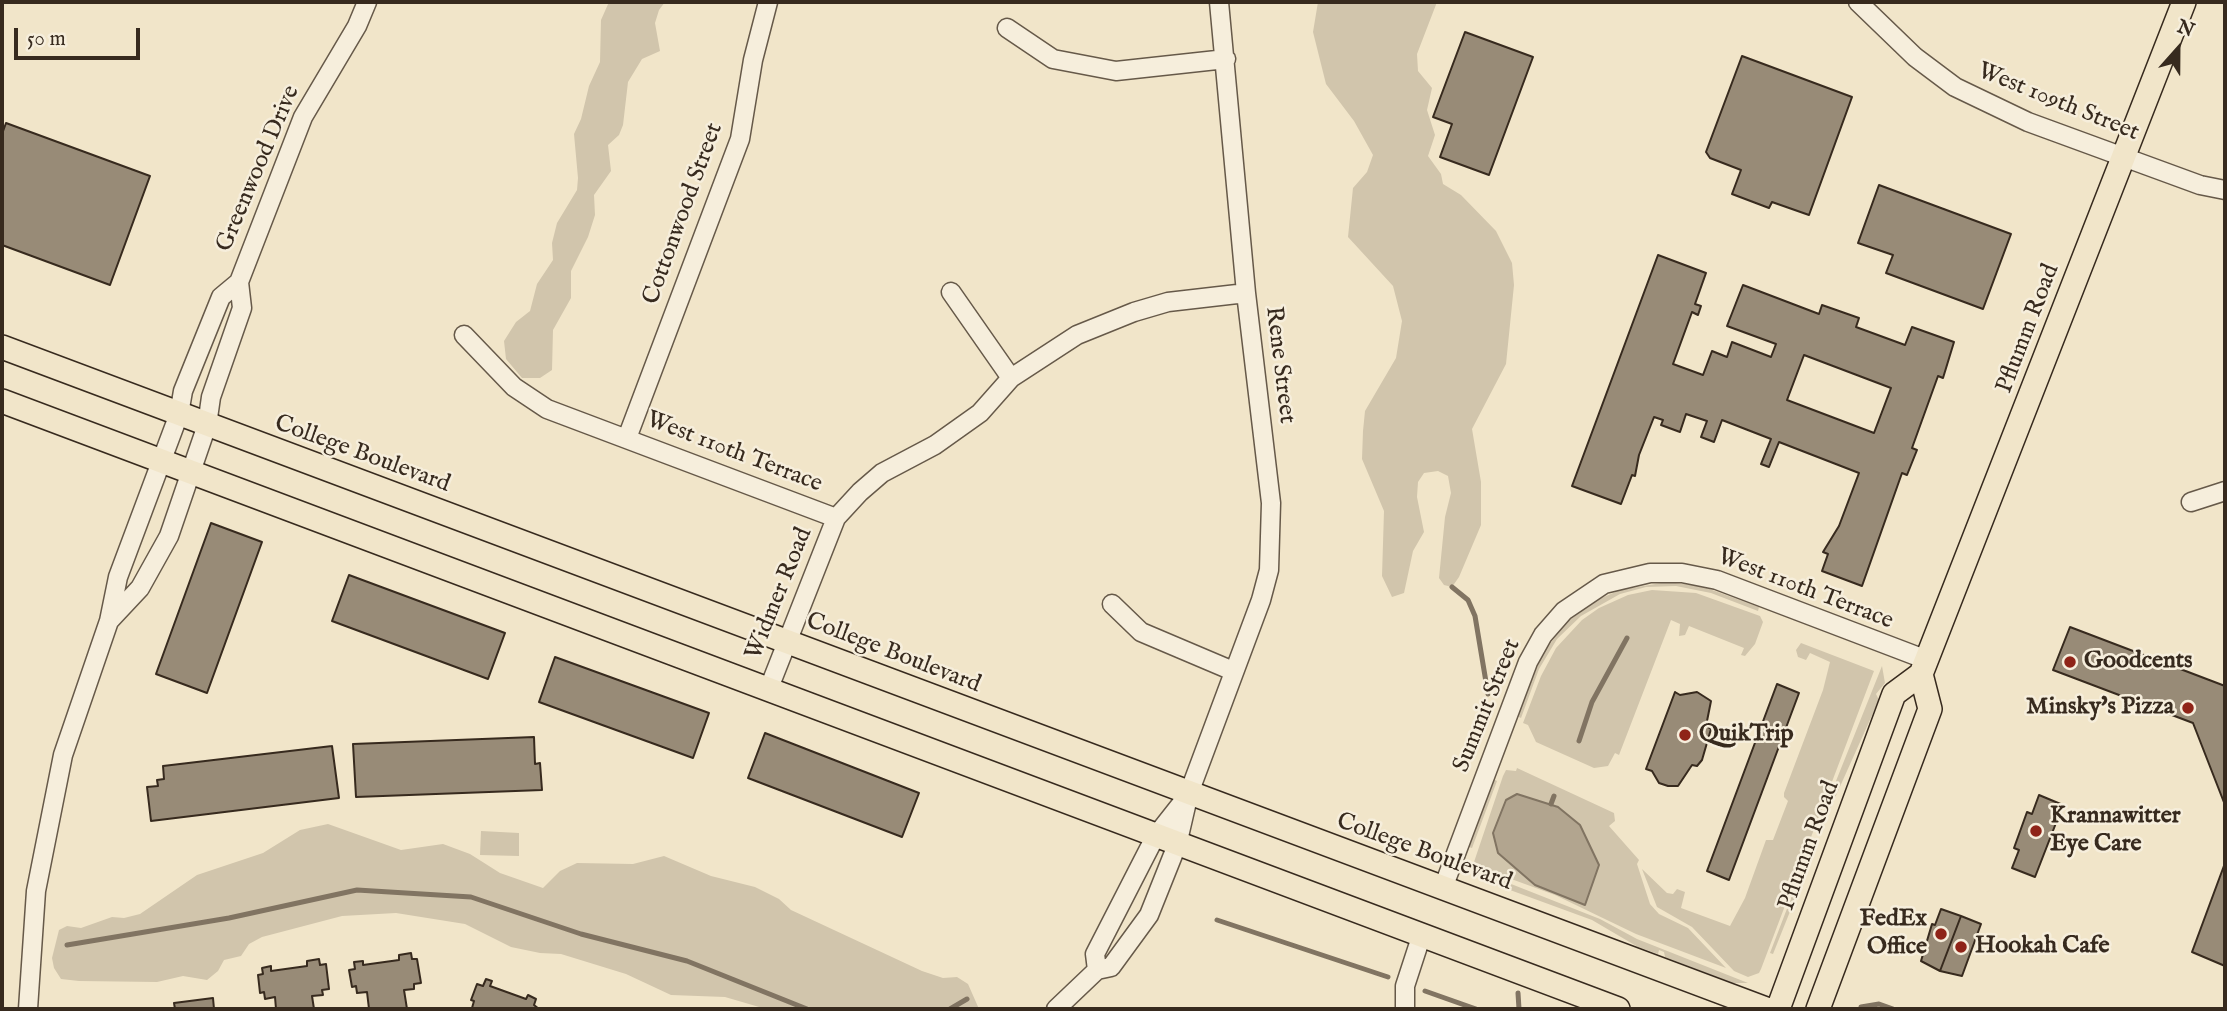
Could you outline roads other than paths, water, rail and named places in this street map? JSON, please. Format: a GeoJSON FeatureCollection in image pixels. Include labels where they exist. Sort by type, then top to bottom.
{"type":"FeatureCollection","features":[{"type":"Feature","properties":{"kind":"main road","name":"Pflumm Road"},"geometry":{"type":"LineString","coordinates":[[1777,1009],[1894,694],[1924,667],[2184,2]]}},
{"type":"Feature","properties":{"kind":"main road","name":"College Boulevard"},"geometry":{"type":"LineString","coordinates":[[2,347],[1766,1009]]}},
{"type":"Feature","properties":{"kind":"main road"},"geometry":{"type":"LineString","coordinates":[[2,401],[190,474],[769,688],[1155,837],[1618,1009]]}},
{"type":"Feature","properties":{"kind":"main road"},"geometry":{"type":"LineString","coordinates":[[1818,1009],[1930,709],[1924,667]]}},
{"type":"Feature","properties":{"kind":"street","name":"Greenwood Drive"},"geometry":{"type":"LineString","coordinates":[[109,621],[140,588],[157,562],[207,425],[211,397],[242,308],[239,282],[303,117],[357,26],[368,2]]}},
{"type":"Feature","properties":{"kind":"street","name":"Cottonwood Street"},"geometry":{"type":"LineString","coordinates":[[627,438],[740,139],[753,60],[768,2]]}},
{"type":"Feature","properties":{"kind":"street"},"geometry":{"type":"LineString","coordinates":[[1007,28],[1054,59],[1116,71],[1226,59],[1220,2]]}},
{"type":"Feature","properties":{"kind":"street","name":"West 109th Street"},"geometry":{"type":"LineString","coordinates":[[1858,2],[1915,57],[1955,87],[2028,122],[2200,185],[2225,190]]}},
{"type":"Feature","properties":{"kind":"street","name":"Rene Street"},"geometry":{"type":"LineString","coordinates":[[1056,1009],[1097,970],[1111,967],[1149,915],[1177,845],[1189,793],[1261,600],[1269,570],[1271,503],[1246,293],[1226,59]]}},
{"type":"Feature","properties":{"kind":"street","name":"Greenwood Drive"},"geometry":{"type":"LineString","coordinates":[[28,1009],[34,904],[47,825],[79,705],[109,621],[118,577],[179,414],[183,391],[221,297],[239,282]]}},
{"type":"Feature","properties":{"kind":"street"},"geometry":{"type":"LineString","coordinates":[[951,292],[1011,378]]}},
{"type":"Feature","properties":{"kind":"street","name":"West 110th Terrace"},"geometry":{"type":"LineString","coordinates":[[464,335],[514,387],[547,408],[836,518],[859,492],[882,473],[935,445],[979,412],[1011,378],[1077,335],[1134,312],[1168,302],[1246,293]]}},
{"type":"Feature","properties":{"kind":"street"},"geometry":{"type":"LineString","coordinates":[[2191,502],[2225,491]]}},
{"type":"Feature","properties":{"kind":"street","name":"Widmer Road"},"geometry":{"type":"LineString","coordinates":[[769,688],[836,518]]}},
{"type":"Feature","properties":{"kind":"street","name":"West 110th Terrace"},"geometry":{"type":"LineString","coordinates":[[1622,578],[1650,573],[1682,573],[1717,580],[1924,667]]}},
{"type":"Feature","properties":{"kind":"street","name":"Summit Street"},"geometry":{"type":"LineString","coordinates":[[1443,888],[1528,662],[1543,635],[1564,611],[1590,592],[1622,578]]}},
{"type":"Feature","properties":{"kind":"street"},"geometry":{"type":"LineString","coordinates":[[1112,604],[1141,632],[1233,671]]}},
{"type":"Feature","properties":{"kind":"street","name":"Rene Street"},"geometry":{"type":"LineString","coordinates":[[1097,970],[1095,954],[1155,837],[1189,793]]}},
{"type":"Feature","properties":{"kind":"street"},"geometry":{"type":"LineString","coordinates":[[1405,1009],[1405,986],[1421,937]]}},
{"type":"Feature","properties":{"kind":"waterway"},"geometry":{"type":"LineString","coordinates":[[1452,587],[1468,600],[1475,616],[1488,694]]}},
{"type":"Feature","properties":{"kind":"waterway"},"geometry":{"type":"LineString","coordinates":[[1579,741],[1592,702],[1627,638]]}},
{"type":"Feature","properties":{"kind":"waterway"},"geometry":{"type":"LineString","coordinates":[[1551,804],[1554,796]]}},
{"type":"Feature","properties":{"kind":"waterway"},"geometry":{"type":"LineString","coordinates":[[67,945],[229,918],[357,890],[471,897],[581,934],[687,961],[807,1009]]}},
{"type":"Feature","properties":{"kind":"waterway"},"geometry":{"type":"LineString","coordinates":[[1217,920],[1388,977]]}},
{"type":"Feature","properties":{"kind":"waterway"},"geometry":{"type":"LineString","coordinates":[[1425,991],[1476,1009]]}},
{"type":"Feature","properties":{"kind":"waterway"},"geometry":{"type":"LineString","coordinates":[[1518,993],[1519,1009]]}},
{"type":"Feature","properties":{"kind":"waterway"},"geometry":{"type":"LineString","coordinates":[[950,1009],[967,999]]}},
{"type":"Feature","properties":{"kind":"waterway"},"geometry":{"type":"LineString","coordinates":[[1861,1007],[1879,1004],[1893,1009]]}},
{"type":"Feature","properties":{"kind":"place","name":"Goodcents"},"geometry":{"type":"Point","coordinates":[2070,662]}},
{"type":"Feature","properties":{"kind":"place","name":"Minsky's Pizza"},"geometry":{"type":"Point","coordinates":[2188,708]}},
{"type":"Feature","properties":{"kind":"place","name":"QuikTrip"},"geometry":{"type":"Point","coordinates":[1685,735]}},
{"type":"Feature","properties":{"kind":"place","name":"Krannawitter Eye Care"},"geometry":{"type":"Point","coordinates":[2036,831]}},
{"type":"Feature","properties":{"kind":"place","name":"FedEx Office"},"geometry":{"type":"Point","coordinates":[1941,934]}},
{"type":"Feature","properties":{"kind":"place","name":"Hookah Cafe"},"geometry":{"type":"Point","coordinates":[1961,947]}}]}
